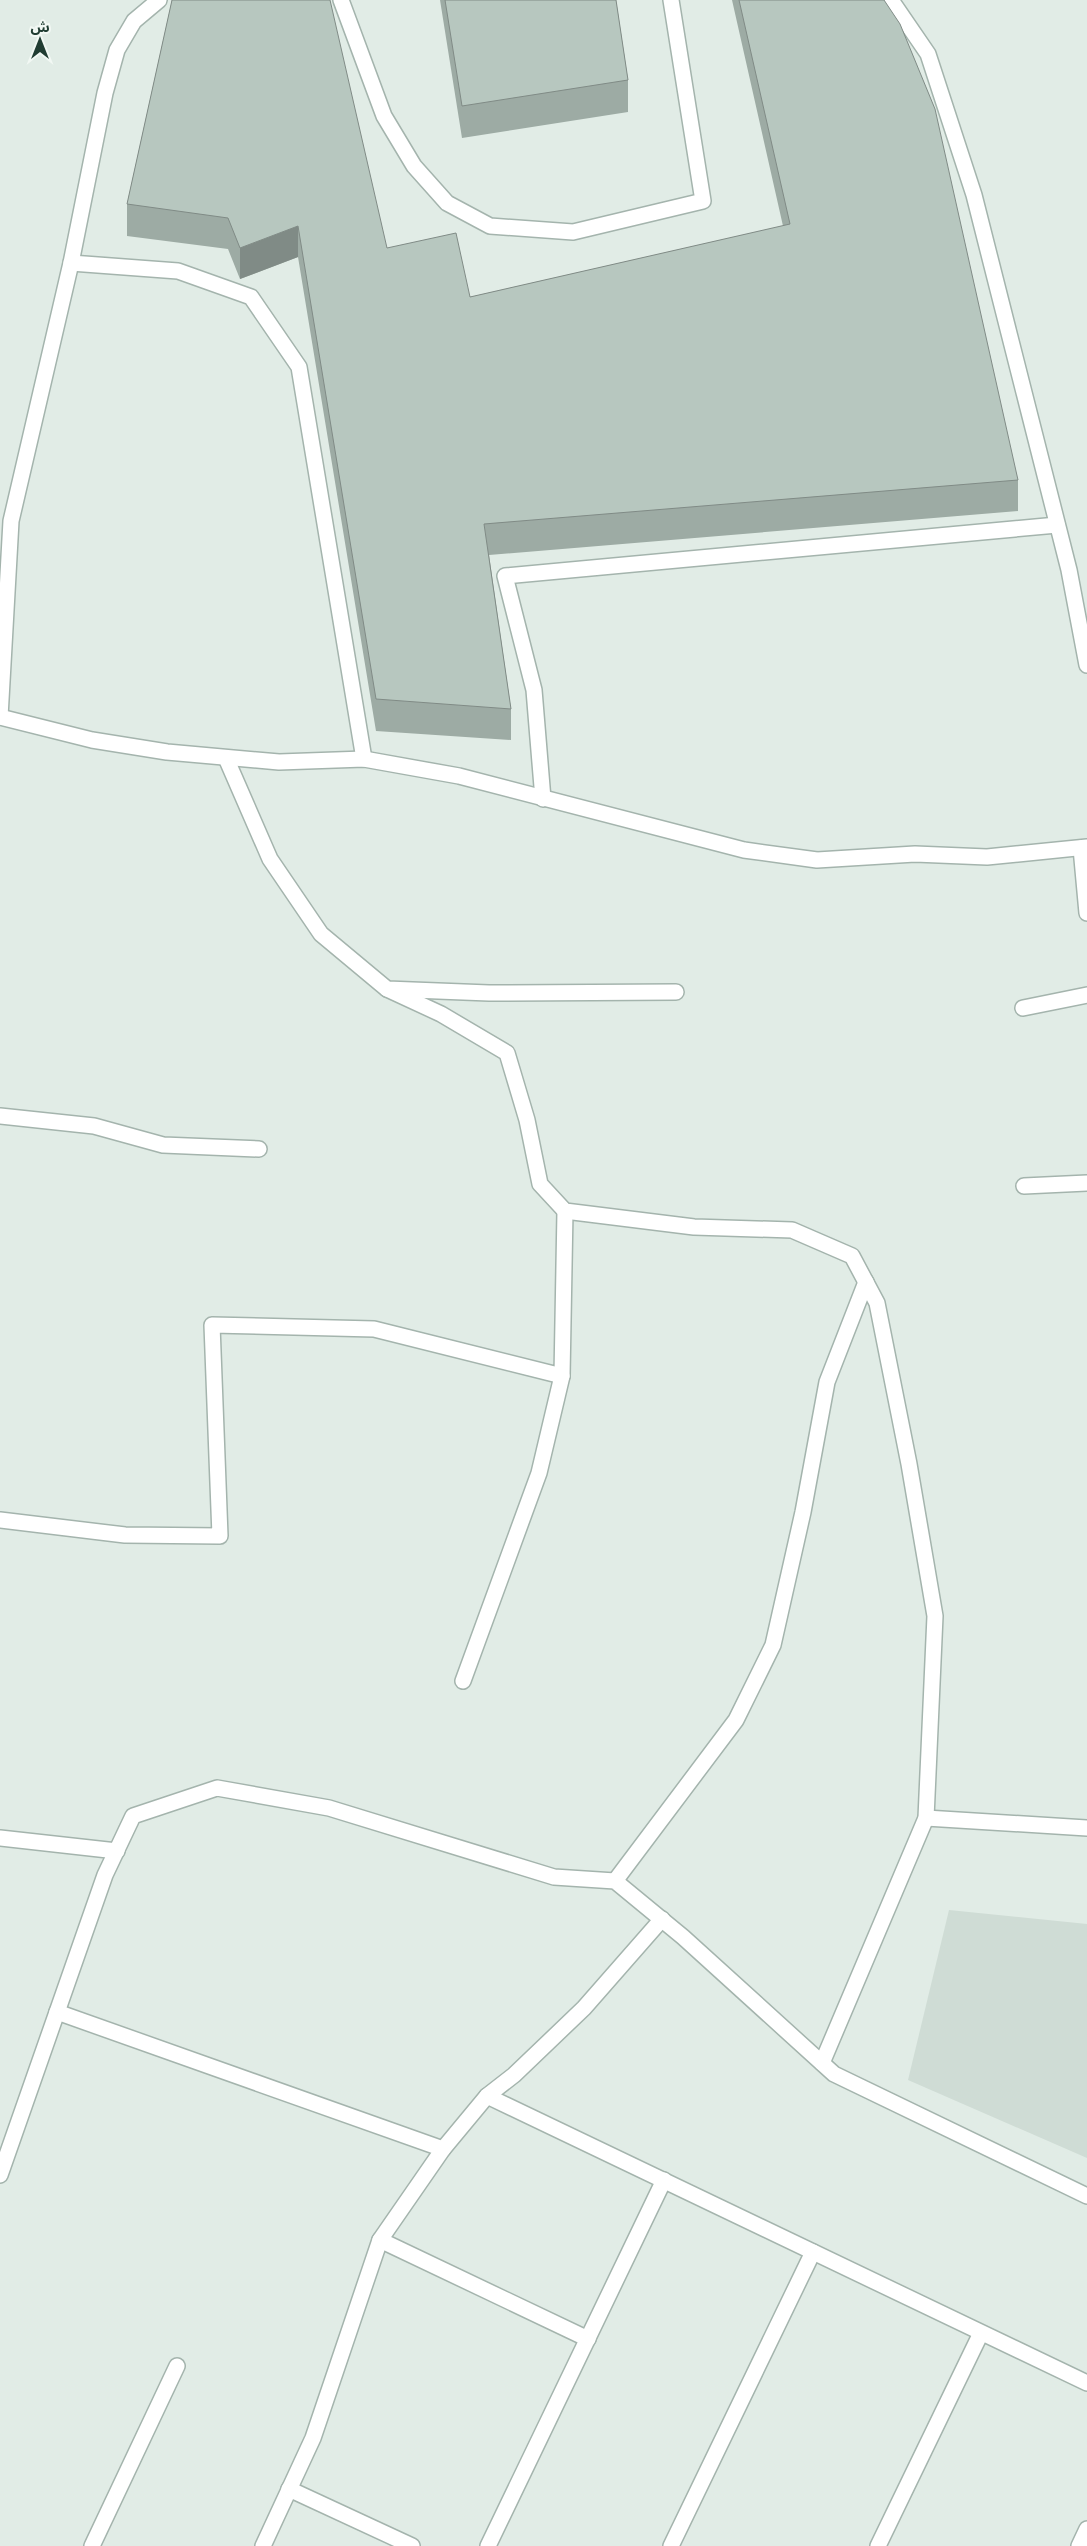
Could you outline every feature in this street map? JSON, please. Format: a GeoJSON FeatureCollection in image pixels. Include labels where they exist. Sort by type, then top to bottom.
{"type":"FeatureCollection","features":[{"type":"Feature","properties":{"kind":"street"},"geometry":{"type":"LineString","coordinates":[[159,0],[134,21],[117,50],[105,93],[71,263],[6,521],[0,717],[92,740],[168,752],[279,762],[364,759],[459,776],[744,850],[817,860],[915,854],[987,857],[1084,847],[1087,913]]}},
{"type":"Feature","properties":{"kind":"street"},"geometry":{"type":"LineString","coordinates":[[342,0],[384,116],[414,166],[447,203],[490,226],[573,232],[703,201],[671,0]]}},
{"type":"Feature","properties":{"kind":"street"},"geometry":{"type":"LineString","coordinates":[[891,0],[928,54],[974,194],[1057,525],[1087,665]]}},
{"type":"Feature","properties":{"kind":"street"},"geometry":{"type":"LineString","coordinates":[[71,263],[178,271],[251,297],[299,367],[364,759]]}},
{"type":"Feature","properties":{"kind":"street"},"geometry":{"type":"LineString","coordinates":[[543,799],[534,690],[505,576],[1057,525]]}},
{"type":"Feature","properties":{"kind":"street"},"geometry":{"type":"LineString","coordinates":[[226,758],[270,859],[321,934],[387,989],[440,1014],[508,1053],[527,1120],[540,1184],[565,1211],[694,1227],[792,1230],[852,1256],[877,1303],[910,1464],[935,1616],[926,1818],[822,2063]]}},
{"type":"Feature","properties":{"kind":"street"},"geometry":{"type":"LineString","coordinates":[[387,989],[489,992],[676,992]]}},
{"type":"Feature","properties":{"kind":"street"},"geometry":{"type":"LineString","coordinates":[[1023,1008],[1087,996]]}},
{"type":"Feature","properties":{"kind":"street"},"geometry":{"type":"LineString","coordinates":[[0,1116],[94,1126],[163,1145],[259,1149]]}},
{"type":"Feature","properties":{"kind":"street"},"geometry":{"type":"LineString","coordinates":[[1024,1186],[1087,1183]]}},
{"type":"Feature","properties":{"kind":"street"},"geometry":{"type":"LineString","coordinates":[[463,1681],[539,1473],[562,1376],[565,1211]]}},
{"type":"Feature","properties":{"kind":"street"},"geometry":{"type":"LineString","coordinates":[[615,1881],[736,1720],[773,1645],[803,1512],[828,1382],[866,1282]]}},
{"type":"Feature","properties":{"kind":"street"},"geometry":{"type":"LineString","coordinates":[[0,1520],[125,1535],[220,1536],[212,1325],[374,1329],[562,1376]]}},
{"type":"Feature","properties":{"kind":"street"},"geometry":{"type":"LineString","coordinates":[[0,2176],[105,1875],[133,1816],[217,1788],[329,1808],[554,1877],[615,1881],[662,1919],[834,2074],[1087,2196]]}},
{"type":"Feature","properties":{"kind":"street"},"geometry":{"type":"LineString","coordinates":[[926,1818],[1087,1828]]}},
{"type":"Feature","properties":{"kind":"street"},"geometry":{"type":"LineString","coordinates":[[0,1838],[117,1851]]}},
{"type":"Feature","properties":{"kind":"street"},"geometry":{"type":"LineString","coordinates":[[263,2546],[313,2438],[380,2240],[443,2149],[488,2096],[514,2075],[584,2008],[662,1919]]}},
{"type":"Feature","properties":{"kind":"street"},"geometry":{"type":"LineString","coordinates":[[57,2012],[443,2149]]}},
{"type":"Feature","properties":{"kind":"street"},"geometry":{"type":"LineString","coordinates":[[488,2096],[1087,2383]]}},
{"type":"Feature","properties":{"kind":"street"},"geometry":{"type":"LineString","coordinates":[[488,2546],[664,2180]]}},
{"type":"Feature","properties":{"kind":"street"},"geometry":{"type":"LineString","coordinates":[[380,2240],[588,2339]]}},
{"type":"Feature","properties":{"kind":"street"},"geometry":{"type":"LineString","coordinates":[[671,2546],[813,2252]]}},
{"type":"Feature","properties":{"kind":"street"},"geometry":{"type":"LineString","coordinates":[[878,2546],[981,2332]]}},
{"type":"Feature","properties":{"kind":"street"},"geometry":{"type":"LineString","coordinates":[[92,2546],[177,2366]]}},
{"type":"Feature","properties":{"kind":"street"},"geometry":{"type":"LineString","coordinates":[[289,2489],[412,2546]]}},
{"type":"Feature","properties":{"kind":"street"},"geometry":{"type":"LineString","coordinates":[[1079,2546],[1087,2529]]}},
{"type":"Feature","properties":{"kind":"shaded area"},"geometry":{"type":"Polygon","coordinates":[[[949,1910],[1087,1924],[1087,2158],[908,2080],[949,1910]]]}},
{"type":"Feature","properties":{"kind":"building"},"geometry":{"type":"Polygon","coordinates":[[[172,0],[330,0],[387,248],[456,233],[470,297],[790,224],[739,0],[884,0],[900,24],[935,109],[1018,480],[484,524],[511,709],[376,699],[298,226],[240,248],[228,218],[127,204],[172,0]]]}},
{"type":"Feature","properties":{"kind":"building"},"geometry":{"type":"Polygon","coordinates":[[[445,0],[616,0],[628,80],[462,106],[445,0]]]}}]}
